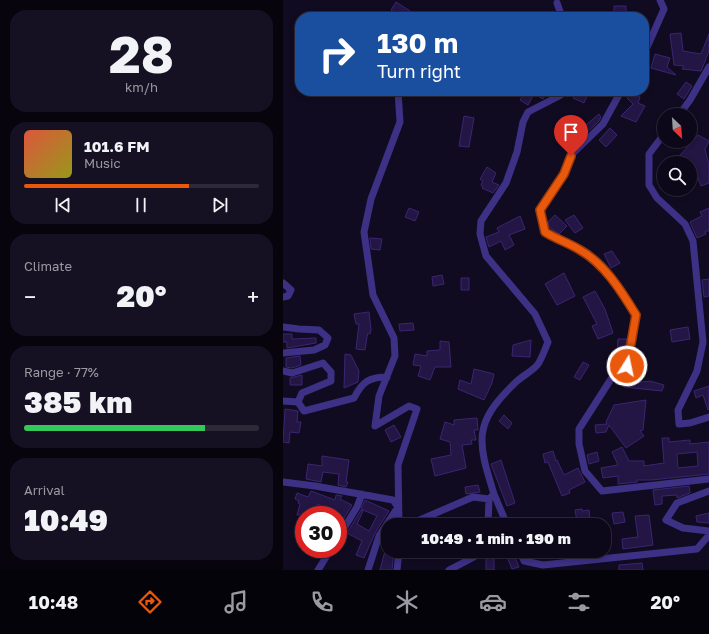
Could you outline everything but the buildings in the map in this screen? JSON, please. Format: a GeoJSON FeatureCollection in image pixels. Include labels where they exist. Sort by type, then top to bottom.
{"type":"FeatureCollection","features":[{"type":"Feature","properties":{"kind":"street"},"geometry":{"type":"LineString","coordinates":[[649,42],[663,9],[660,0]]}},
{"type":"Feature","properties":{"kind":"street"},"geometry":{"type":"LineString","coordinates":[[557,3],[561,12]]}},
{"type":"Feature","properties":{"kind":"street"},"geometry":{"type":"LineString","coordinates":[[684,108],[709,67]]}},
{"type":"Feature","properties":{"kind":"street"},"geometry":{"type":"LineString","coordinates":[[398,96],[400,122],[371,199],[364,232],[373,295],[395,338],[395,356],[379,396],[375,426],[409,406],[417,409],[398,465],[399,518]]}},
{"type":"Feature","properties":{"kind":"street"},"geometry":{"type":"LineString","coordinates":[[503,518],[492,497],[484,464],[481,438],[485,420],[501,396],[524,374],[537,365],[548,342],[535,314],[486,256],[480,234],[481,221],[505,183],[517,152],[523,122],[528,112],[559,96]]}},
{"type":"Feature","properties":{"kind":"street"},"geometry":{"type":"LineString","coordinates":[[618,96],[603,124],[571,156],[564,174],[540,210],[545,232],[581,250],[611,276],[636,315],[627,366],[611,380],[579,429],[579,444],[585,471],[602,491],[709,479]]}},
{"type":"Feature","properties":{"kind":"street"},"geometry":{"type":"LineString","coordinates":[[657,143],[649,154],[649,185],[657,198],[685,224],[693,241],[703,342],[697,371],[679,410],[679,424],[690,423],[709,417]]}},
{"type":"Feature","properties":{"kind":"street"},"geometry":{"type":"LineString","coordinates":[[283,283],[291,290],[288,296],[283,297]]}},
{"type":"Feature","properties":{"kind":"street"},"geometry":{"type":"LineString","coordinates":[[283,326],[299,329],[319,330],[328,338],[325,345],[315,350],[283,353]]}},
{"type":"Feature","properties":{"kind":"street"},"geometry":{"type":"LineString","coordinates":[[283,372],[292,373],[323,363],[331,372],[331,381],[302,393],[298,402]]}},
{"type":"Feature","properties":{"kind":"street"},"geometry":{"type":"LineString","coordinates":[[298,402],[304,411],[354,398],[361,385],[377,377],[387,377]]}},
{"type":"Feature","properties":{"kind":"street"},"geometry":{"type":"LineString","coordinates":[[283,401],[298,402]]}},
{"type":"Feature","properties":{"kind":"street"},"geometry":{"type":"LineString","coordinates":[[283,482],[393,500],[398,507]]}},
{"type":"Feature","properties":{"kind":"street"},"geometry":{"type":"LineString","coordinates":[[709,491],[677,503],[665,520],[683,528],[709,531]]}},
{"type":"Feature","properties":{"kind":"street"},"geometry":{"type":"LineString","coordinates":[[347,523],[357,507],[361,494]]}},
{"type":"Feature","properties":{"kind":"street"},"geometry":{"type":"LineString","coordinates":[[424,518],[473,497],[492,497]]}},
{"type":"Feature","properties":{"kind":"street"},"geometry":{"type":"LineString","coordinates":[[489,518],[492,497]]}},
{"type":"Feature","properties":{"kind":"street"},"geometry":{"type":"LineString","coordinates":[[368,570],[379,536],[398,507]]}},
{"type":"Feature","properties":{"kind":"street"},"geometry":{"type":"LineString","coordinates":[[523,558],[524,561],[543,565],[697,550],[709,535]]}},
{"type":"Feature","properties":{"kind":"street"},"geometry":{"type":"LineString","coordinates":[[319,570],[326,558]]}},
{"type":"Feature","properties":{"kind":"street"},"geometry":{"type":"LineString","coordinates":[[397,570],[398,558]]}},
{"type":"Feature","properties":{"kind":"street"},"geometry":{"type":"LineString","coordinates":[[449,570],[472,558]]}},
{"type":"Feature","properties":{"kind":"route"},"geometry":{"type":"LineString","coordinates":[[571,156],[564,174],[540,210],[541,220],[545,232],[561,242],[581,250],[611,276],[636,315],[627,366]]}}]}
